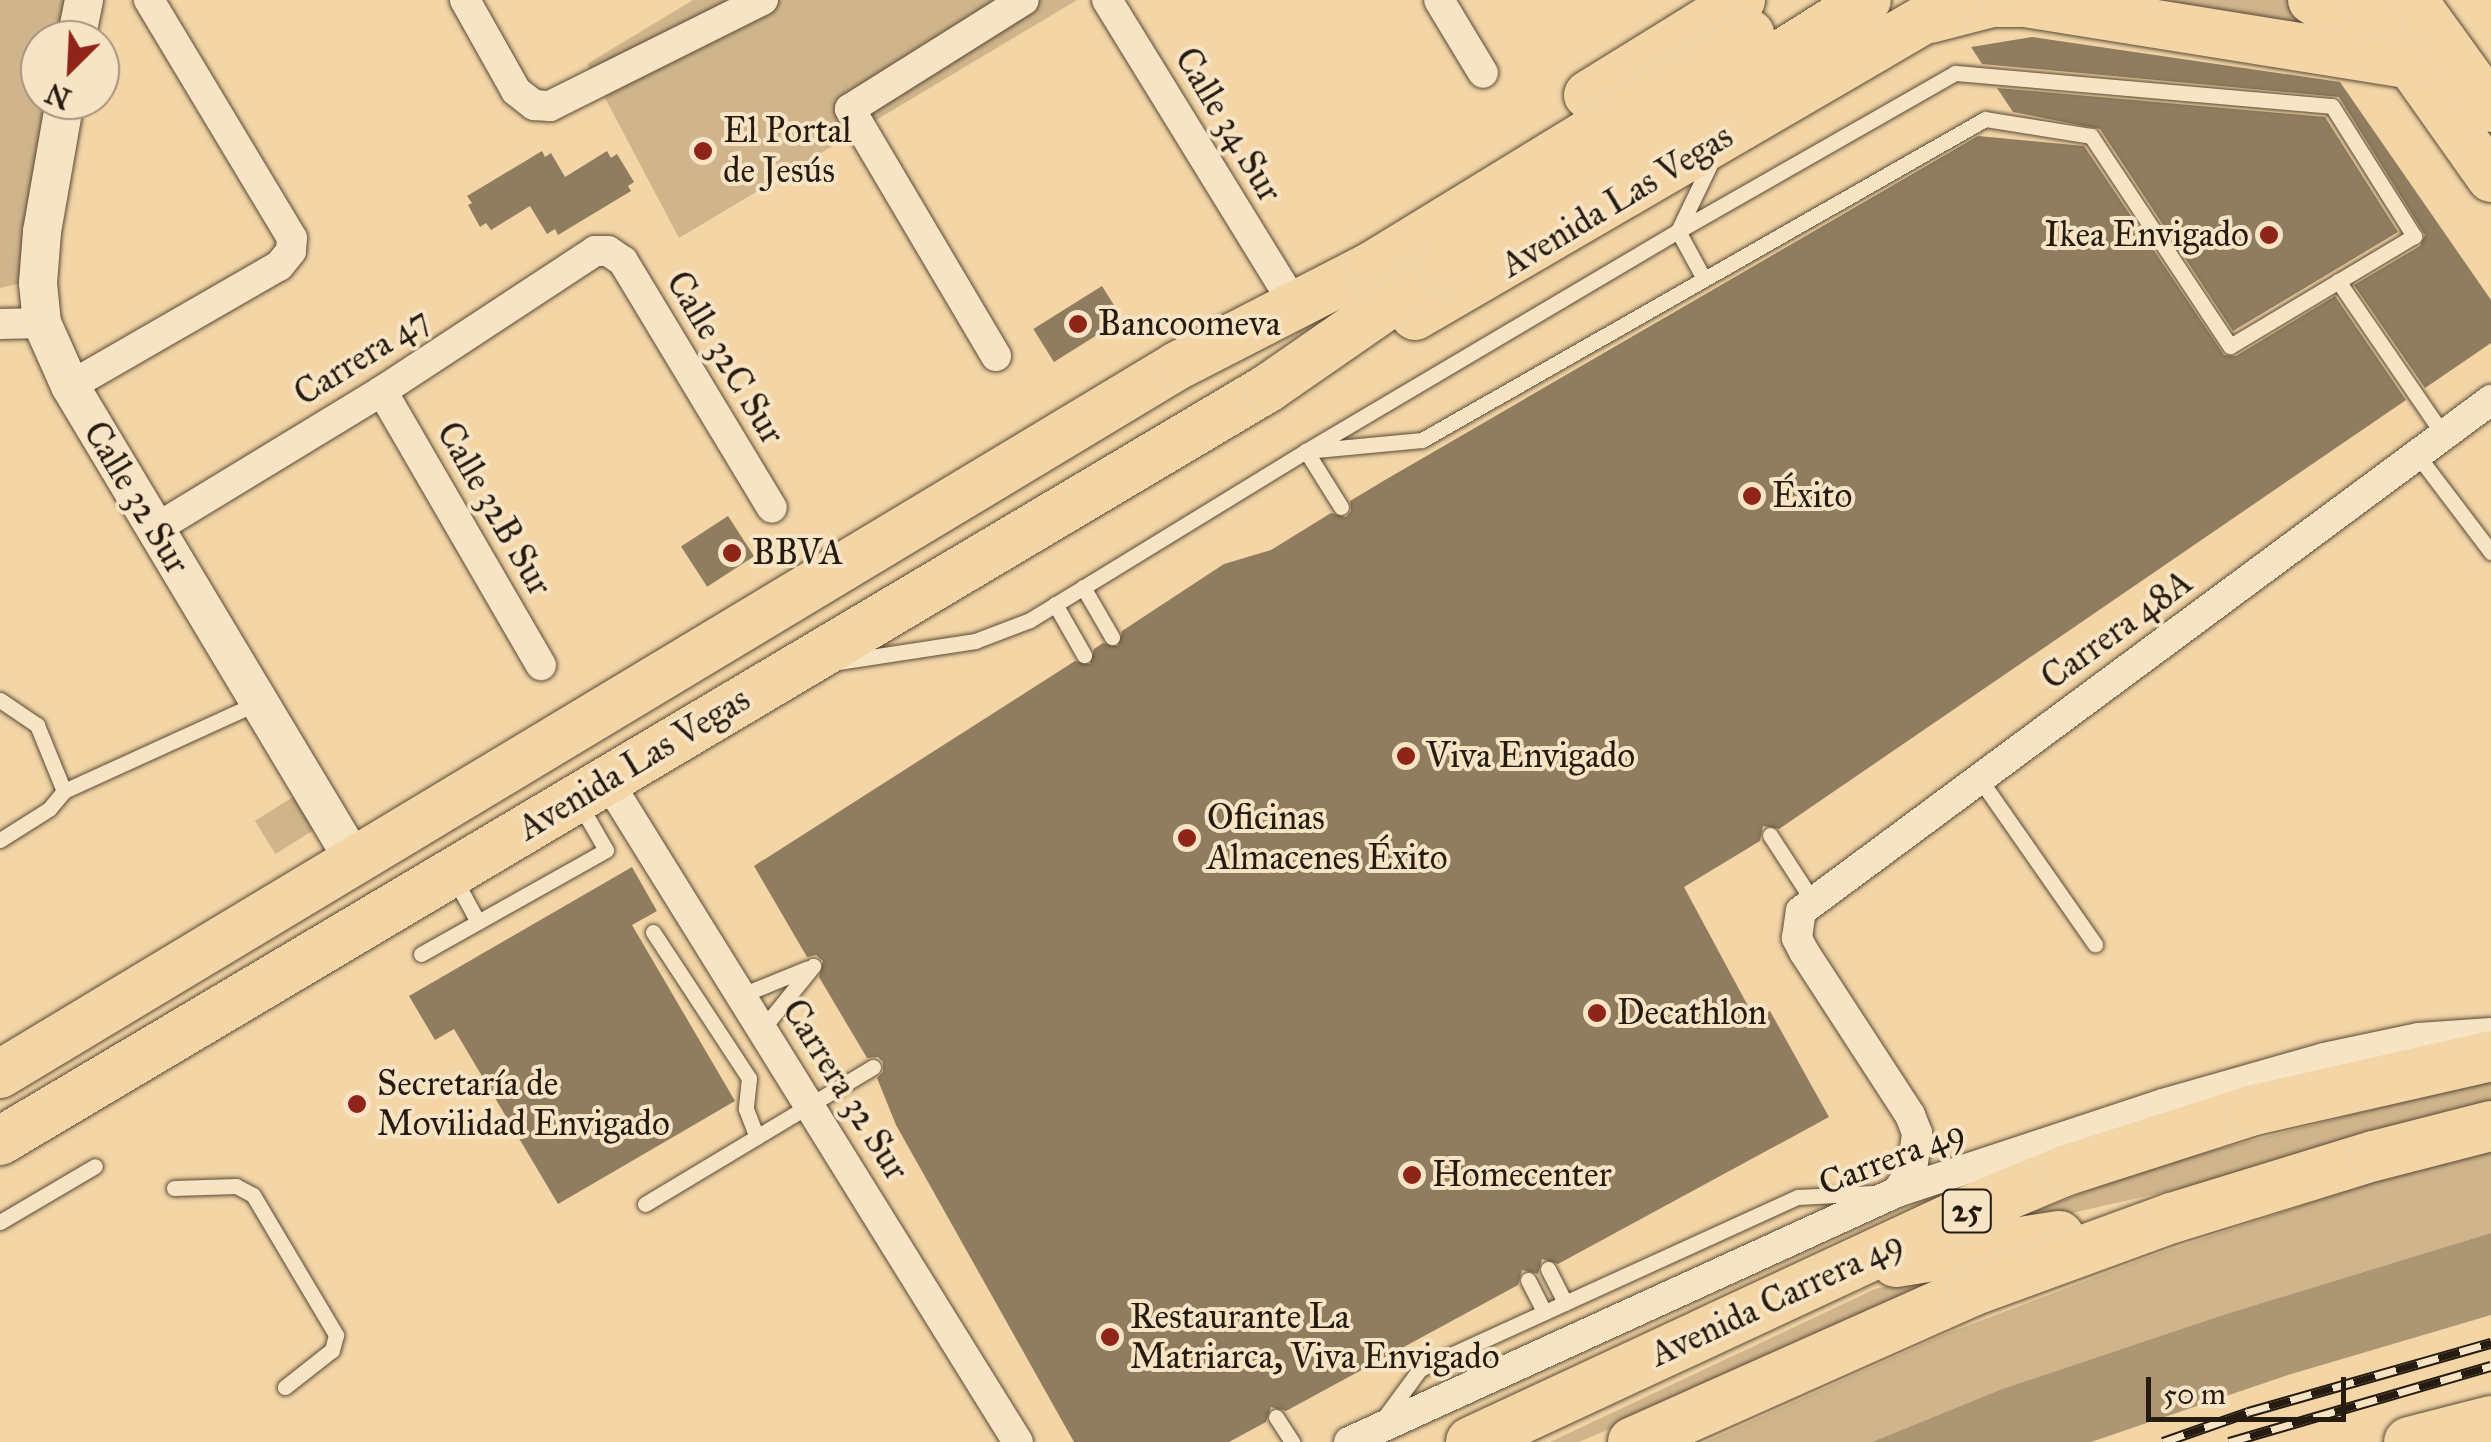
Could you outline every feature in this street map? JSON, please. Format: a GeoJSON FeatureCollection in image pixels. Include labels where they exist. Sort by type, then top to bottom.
{"type":"FeatureCollection","features":[{"type":"Feature","properties":{"kind":"highway","name":"Avenida Carrera 49"},"geometry":{"type":"LineString","coordinates":[[1471,1442],[1834,1272],[2064,1172],[2254,1110],[2491,1056]]}},
{"type":"Feature","properties":{"kind":"highway","name":"Avenida Carrera 49"},"geometry":{"type":"LineString","coordinates":[[1633,1442],[1972,1292],[2172,1218],[2374,1156],[2491,1126]]}},
{"type":"Feature","properties":{"kind":"highway"},"geometry":{"type":"LineString","coordinates":[[1834,1272],[2172,1218]]}},
{"type":"Feature","properties":{"kind":"highway"},"geometry":{"type":"LineString","coordinates":[[2408,1442],[2462,1430]]}},
{"type":"Feature","properties":{"kind":"main road","name":"Avenida Las Vegas"},"geometry":{"type":"LineString","coordinates":[[1176,366],[1352,242],[1777,17],[1868,0]]}},
{"type":"Feature","properties":{"kind":"main road"},"geometry":{"type":"LineString","coordinates":[[2312,0],[2410,64]]}},
{"type":"Feature","properties":{"kind":"main road"},"geometry":{"type":"LineString","coordinates":[[2365,0],[2491,178]]}},
{"type":"Feature","properties":{"kind":"main road"},"geometry":{"type":"LineString","coordinates":[[2413,0],[2491,108]]}},
{"type":"Feature","properties":{"kind":"main road"},"geometry":{"type":"LineString","coordinates":[[2436,0],[2458,62]]}},
{"type":"Feature","properties":{"kind":"main road","name":"Avenida Las Vegas"},"geometry":{"type":"LineString","coordinates":[[1268,388],[1456,296],[1722,139],[1912,16],[1992,3],[2025,4],[2410,64]]}},
{"type":"Feature","properties":{"kind":"main road","name":"Avenida Las Vegas"},"geometry":{"type":"LineString","coordinates":[[0,1074],[1176,366],[1370,266],[1777,17]]}},
{"type":"Feature","properties":{"kind":"main road","name":"Avenida Las Vegas"},"geometry":{"type":"LineString","coordinates":[[0,1140],[1268,388],[1440,268],[1777,17]]}},
{"type":"Feature","properties":{"kind":"street"},"geometry":{"type":"LineString","coordinates":[[70,386],[279,266],[290,250],[292,238],[149,0]]}},
{"type":"Feature","properties":{"kind":"street"},"geometry":{"type":"LineString","coordinates":[[465,0],[516,91],[534,105],[550,106],[763,0]]}},
{"type":"Feature","properties":{"kind":"street"},"geometry":{"type":"LineString","coordinates":[[996,356],[850,109],[1024,0]]}},
{"type":"Feature","properties":{"kind":"street","name":"Calle 34 Sur"},"geometry":{"type":"LineString","coordinates":[[1107,0],[1285,289]]}},
{"type":"Feature","properties":{"kind":"street"},"geometry":{"type":"LineString","coordinates":[[1439,0],[1483,73]]}},
{"type":"Feature","properties":{"kind":"street","name":"Calle 32 Sur"},"geometry":{"type":"LineString","coordinates":[[62,120],[42,232],[38,283],[42,323],[70,386],[355,862]]}},
{"type":"Feature","properties":{"kind":"street","name":"Carrera 47"},"geometry":{"type":"LineString","coordinates":[[155,530],[382,391],[595,251],[608,251]]}},
{"type":"Feature","properties":{"kind":"street","name":"Calle 32C Sur"},"geometry":{"type":"LineString","coordinates":[[608,251],[624,261],[772,508]]}},
{"type":"Feature","properties":{"kind":"street"},"geometry":{"type":"LineString","coordinates":[[0,324],[42,323]]}},
{"type":"Feature","properties":{"kind":"street","name":"Calle 32B Sur"},"geometry":{"type":"LineString","coordinates":[[382,391],[541,665]]}},
{"type":"Feature","properties":{"kind":"street","name":"Carrera 48A"},"geometry":{"type":"LineString","coordinates":[[1804,913],[1979,778],[2444,436],[2488,408]]}},
{"type":"Feature","properties":{"kind":"street","name":"Carrera 32 Sur"},"geometry":{"type":"LineString","coordinates":[[592,789],[742,995],[1018,1442]]}},
{"type":"Feature","properties":{"kind":"street"},"geometry":{"type":"LineString","coordinates":[[1804,913],[1804,952],[1910,1115],[1918,1151],[1897,1192]]}},
{"type":"Feature","properties":{"kind":"street","name":"Carrera 49"},"geometry":{"type":"LineString","coordinates":[[1349,1442],[1897,1192],[2163,1104],[2324,1058],[2420,1038],[2491,1033]]}},
{"type":"Feature","properties":{"kind":"lane"},"geometry":{"type":"LineString","coordinates":[[794,669],[975,641],[1006,632],[1306,451],[1678,231],[1955,73],[2332,106],[2414,236],[2230,346],[2091,136],[1984,119],[1422,440],[1306,451]]}},
{"type":"Feature","properties":{"kind":"lane"},"geometry":{"type":"LineString","coordinates":[[1678,231],[1722,139]]}},
{"type":"Feature","properties":{"kind":"lane"},"geometry":{"type":"LineString","coordinates":[[1678,231],[1703,278]]}},
{"type":"Feature","properties":{"kind":"lane"},"geometry":{"type":"LineString","coordinates":[[2338,282],[2444,436]]}},
{"type":"Feature","properties":{"kind":"lane"},"geometry":{"type":"LineString","coordinates":[[1306,451],[1341,506]]}},
{"type":"Feature","properties":{"kind":"lane"},"geometry":{"type":"LineString","coordinates":[[2418,456],[2491,552]]}},
{"type":"Feature","properties":{"kind":"lane"},"geometry":{"type":"LineString","coordinates":[[1083,587],[1112,637]]}},
{"type":"Feature","properties":{"kind":"lane"},"geometry":{"type":"LineString","coordinates":[[1055,604],[1084,655]]}},
{"type":"Feature","properties":{"kind":"lane"},"geometry":{"type":"LineString","coordinates":[[0,700],[37,725],[64,791]]}},
{"type":"Feature","properties":{"kind":"lane"},"geometry":{"type":"LineString","coordinates":[[0,840],[50,810],[64,791],[258,702]]}},
{"type":"Feature","properties":{"kind":"lane"},"geometry":{"type":"LineString","coordinates":[[1979,778],[2095,944]]}},
{"type":"Feature","properties":{"kind":"lane"},"geometry":{"type":"LineString","coordinates":[[421,954],[606,850],[592,789]]}},
{"type":"Feature","properties":{"kind":"lane"},"geometry":{"type":"LineString","coordinates":[[1770,835],[1804,913]]}},
{"type":"Feature","properties":{"kind":"lane"},"geometry":{"type":"LineString","coordinates":[[452,872],[478,922]]}},
{"type":"Feature","properties":{"kind":"lane"},"geometry":{"type":"LineString","coordinates":[[653,932],[749,1078],[746,1109],[758,1137]]}},
{"type":"Feature","properties":{"kind":"lane"},"geometry":{"type":"LineString","coordinates":[[742,995],[813,966],[763,1028]]}},
{"type":"Feature","properties":{"kind":"lane"},"geometry":{"type":"LineString","coordinates":[[645,1204],[873,1068]]}},
{"type":"Feature","properties":{"kind":"lane"},"geometry":{"type":"LineString","coordinates":[[0,1222],[95,1166]]}},
{"type":"Feature","properties":{"kind":"lane"},"geometry":{"type":"LineString","coordinates":[[174,1188],[236,1186],[253,1195],[336,1335],[338,1342],[332,1350],[285,1387]]}},
{"type":"Feature","properties":{"kind":"lane"},"geometry":{"type":"LineString","coordinates":[[1379,1426],[1420,1369],[1798,1197],[1897,1192]]}},
{"type":"Feature","properties":{"kind":"lane"},"geometry":{"type":"LineString","coordinates":[[1548,1269],[1565,1303]]}},
{"type":"Feature","properties":{"kind":"lane"},"geometry":{"type":"LineString","coordinates":[[1528,1280],[1544,1312]]}},
{"type":"Feature","properties":{"kind":"lane"},"geometry":{"type":"LineString","coordinates":[[1276,1417],[1292,1442]]}},
{"type":"Feature","properties":{"kind":"shaded area"},"geometry":{"type":"Polygon","coordinates":[[[0,0],[67,0],[62,20],[20,20],[20,120],[45,120],[30,281],[0,288],[0,0]]]}},
{"type":"Feature","properties":{"kind":"shaded area"},"geometry":{"type":"Polygon","coordinates":[[[693,0],[1077,0],[679,238],[587,64],[693,0]]]}},
{"type":"Feature","properties":{"kind":"shaded area"},"geometry":{"type":"Polygon","coordinates":[[[2087,0],[2292,0],[2311,12],[2298,35],[2087,0]]]}},
{"type":"Feature","properties":{"kind":"shaded area"},"geometry":{"type":"Polygon","coordinates":[[[293,797],[314,830],[276,854],[255,821],[293,797]]]}},
{"type":"Feature","properties":{"kind":"shaded area"},"geometry":{"type":"Polygon","coordinates":[[[2491,1079],[2491,1107],[2200,1184],[1975,1235],[2149,1167],[2491,1079]]]}},
{"type":"Feature","properties":{"kind":"shaded area"},"geometry":{"type":"Polygon","coordinates":[[[2491,1150],[2491,1233],[2226,1314],[2002,1389],[1872,1442],[1705,1442],[1943,1335],[2151,1256],[2406,1171],[2491,1150]]]}},
{"type":"Feature","properties":{"kind":"shaded area"},"geometry":{"type":"Polygon","coordinates":[[[2491,1233],[2491,1315],[2288,1375],[2091,1442],[1872,1442],[2002,1389],[2226,1314],[2491,1233]]]}},
{"type":"Feature","properties":{"kind":"shaded area"},"geometry":{"type":"Polygon","coordinates":[[[2018,1254],[1579,1442],[1550,1442],[1875,1289],[2018,1254]]]}},
{"type":"Feature","properties":{"kind":"building"},"geometry":{"type":"Polygon","coordinates":[[[2032,37],[2340,82],[2491,300],[2491,343],[2425,388],[2354,285],[2420,246],[2425,235],[2339,97],[1982,64],[1971,47],[2032,37]]]}},
{"type":"Feature","properties":{"kind":"building"},"geometry":{"type":"Polygon","coordinates":[[[1997,88],[2325,117],[2398,232],[2233,331],[2100,129],[2013,112],[1997,88]]]}},
{"type":"Feature","properties":{"kind":"building","name":"Viva Envigado"},"geometry":{"type":"Polygon","coordinates":[[[1978,136],[2084,146],[2224,355],[2236,356],[2335,296],[2406,400],[1779,829],[1763,826],[1760,841],[1684,887],[1755,1019],[1770,1011],[1829,1117],[1558,1264],[1542,1259],[1538,1274],[1522,1270],[1518,1285],[1286,1411],[1271,1407],[1266,1422],[1229,1442],[1074,1442],[896,1125],[877,1078],[883,1072],[883,1062],[878,1057],[867,1058],[819,977],[823,961],[816,955],[807,957],[754,866],[1075,661],[1090,664],[1094,649],[1103,643],[1118,646],[1122,631],[1224,564],[1271,550],[1331,513],[1346,517],[1351,511],[1350,501],[1978,136]]]}},
{"type":"Feature","properties":{"kind":"building"},"geometry":{"type":"Polygon","coordinates":[[[542,151],[545,157],[551,153],[565,177],[607,151],[611,158],[617,154],[634,182],[628,186],[631,191],[558,235],[555,229],[547,234],[530,206],[491,230],[486,223],[480,227],[467,196],[542,151]]]}},
{"type":"Feature","properties":{"kind":"building","name":"Bancoomeva"},"geometry":{"type":"Polygon","coordinates":[[[1102,286],[1123,319],[1054,362],[1033,329],[1102,286]]]}},
{"type":"Feature","properties":{"kind":"building"},"geometry":{"type":"Polygon","coordinates":[[[728,516],[754,556],[707,587],[681,546],[728,516]]]}},
{"type":"Feature","properties":{"kind":"building"},"geometry":{"type":"Polygon","coordinates":[[[632,867],[657,911],[632,925],[735,1101],[558,1204],[454,1029],[435,1040],[409,996],[632,867]]]}},
{"type":"Feature","properties":{"kind":"railway"},"geometry":{"type":"LineString","coordinates":[[2163,1442],[2248,1412],[2491,1343]]}},
{"type":"Feature","properties":{"kind":"railway"},"geometry":{"type":"LineString","coordinates":[[2229,1442],[2491,1366]]}},
{"type":"Feature","properties":{"kind":"place","name":"El Portal de Jesús"},"geometry":{"type":"Point","coordinates":[703,151]}},
{"type":"Feature","properties":{"kind":"place","name":"Ikea Envigado"},"geometry":{"type":"Point","coordinates":[2269,235]}},
{"type":"Feature","properties":{"kind":"place","name":"Bancoomeva"},"geometry":{"type":"Point","coordinates":[1078,324]}},
{"type":"Feature","properties":{"kind":"place","name":"Éxito"},"geometry":{"type":"Point","coordinates":[1752,496]}},
{"type":"Feature","properties":{"kind":"place","name":"BBVA"},"geometry":{"type":"Point","coordinates":[732,553]}},
{"type":"Feature","properties":{"kind":"place","name":"Viva Envigado"},"geometry":{"type":"Point","coordinates":[1406,756]}},
{"type":"Feature","properties":{"kind":"place","name":"Oficinas Almacenes Éxito"},"geometry":{"type":"Point","coordinates":[1187,838]}},
{"type":"Feature","properties":{"kind":"place","name":"Decathlon"},"geometry":{"type":"Point","coordinates":[1597,1013]}},
{"type":"Feature","properties":{"kind":"place","name":"Secretaría de Movilidad Envigado"},"geometry":{"type":"Point","coordinates":[357,1104]}},
{"type":"Feature","properties":{"kind":"place","name":"Homecenter"},"geometry":{"type":"Point","coordinates":[1412,1175]}},
{"type":"Feature","properties":{"kind":"place","name":"Restaurante La Matriarca, Viva Envigado"},"geometry":{"type":"Point","coordinates":[1110,1337]}}]}
